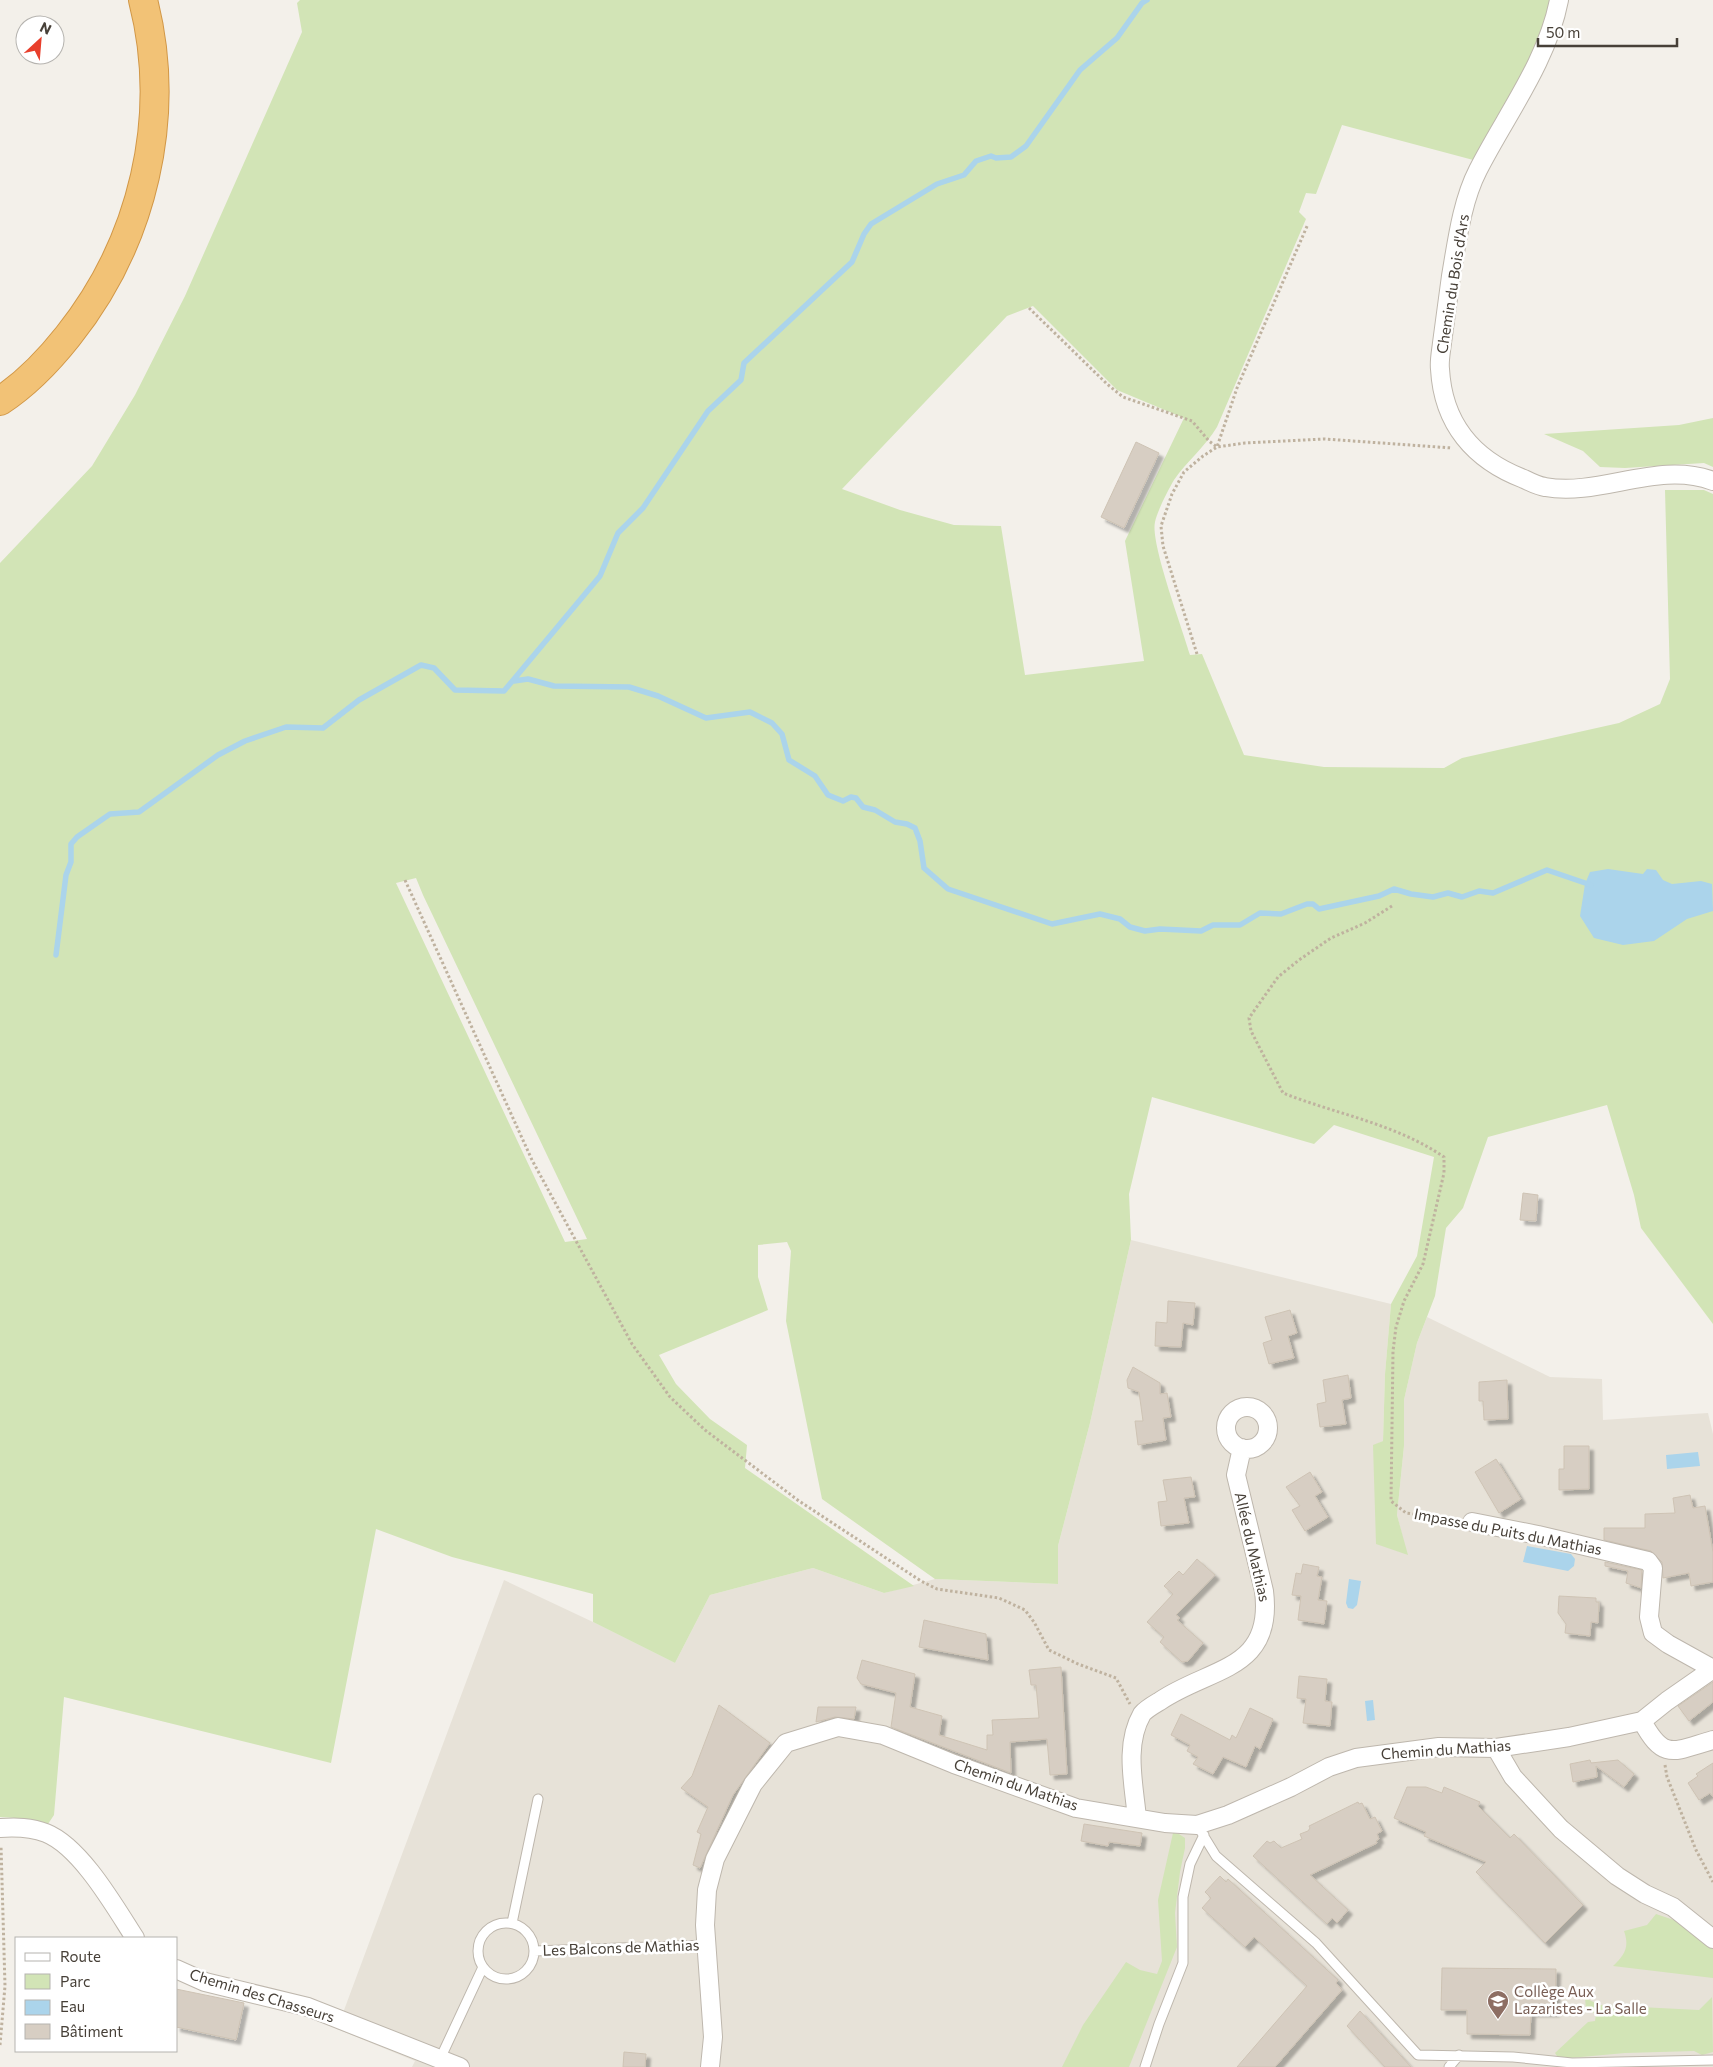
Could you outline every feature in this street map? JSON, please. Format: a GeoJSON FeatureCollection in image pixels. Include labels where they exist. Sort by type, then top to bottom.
{"type":"FeatureCollection","features":[{"type":"Feature","properties":{"kind":"highway"},"geometry":{"type":"LineString","coordinates":[[0,401],[44,364],[86,312],[116,261],[134,216],[148,165],[155,107],[153,50],[144,0]]}},
{"type":"Feature","properties":{"kind":"street","name":"Chemin du Bois d'Ars"},"geometry":{"type":"LineString","coordinates":[[1559,0],[1557,12],[1543,49],[1478,171],[1468,196],[1455,254],[1440,368],[1444,395],[1454,422],[1469,445],[1488,462],[1545,487],[1578,488],[1613,484],[1658,475],[1681,474],[1713,481]]}},
{"type":"Feature","properties":{"kind":"street","name":"Allée du Mathias"},"geometry":{"type":"LineString","coordinates":[[1140,1718],[1143,1712],[1174,1691],[1236,1664],[1248,1653],[1257,1640],[1264,1623],[1266,1608],[1264,1591],[1236,1475],[1242,1448]]}},
{"type":"Feature","properties":{"kind":"street","name":"Impasse du Puits du Mathias"},"geometry":{"type":"LineString","coordinates":[[1472,1522],[1538,1535],[1648,1561],[1653,1568],[1649,1617],[1653,1633],[1668,1644],[1713,1669]]}},
{"type":"Feature","properties":{"kind":"street","name":"Chemin du Mathias"},"geometry":{"type":"LineString","coordinates":[[710,2067],[713,2037],[708,1945],[705,1925],[707,1890],[715,1858],[753,1784],[786,1743],[838,1727],[883,1734],[954,1764],[1076,1808],[1201,1830],[1228,1814],[1329,1767],[1356,1758],[1439,1747],[1496,1748],[1569,1737],[1642,1721],[1713,1669]]}},
{"type":"Feature","properties":{"kind":"street"},"geometry":{"type":"LineString","coordinates":[[1137,1818],[1131,1759],[1134,1733],[1140,1718]]}},
{"type":"Feature","properties":{"kind":"street"},"geometry":{"type":"LineString","coordinates":[[1642,1721],[1652,1740],[1660,1748],[1675,1751],[1713,1740]]}},
{"type":"Feature","properties":{"kind":"street"},"geometry":{"type":"LineString","coordinates":[[1496,1748],[1514,1777],[1561,1829],[1617,1876],[1644,1894],[1673,1907],[1713,1939]]}},
{"type":"Feature","properties":{"kind":"street"},"geometry":{"type":"LineString","coordinates":[[0,1828],[23,1827],[46,1833],[72,1850],[107,1896],[134,1937]]}},
{"type":"Feature","properties":{"kind":"street","name":"Chemin des Chasseurs"},"geometry":{"type":"LineString","coordinates":[[178,1970],[206,1982],[308,2007],[460,2067]]}},
{"type":"Feature","properties":{"kind":"lane"},"geometry":{"type":"LineString","coordinates":[[440,2059],[483,1967],[478,1949],[480,1940],[493,1926],[502,1923],[512,1923],[538,1799]]}},
{"type":"Feature","properties":{"kind":"lane"},"geometry":{"type":"LineString","coordinates":[[1201,1830],[1216,1856],[1316,1943],[1418,2055],[1513,2057],[1572,2063],[1713,2060]]}},
{"type":"Feature","properties":{"kind":"lane"},"geometry":{"type":"LineString","coordinates":[[1145,2067],[1159,2024],[1184,1963],[1183,1897],[1190,1864],[1201,1830]]}},
{"type":"Feature","properties":{"kind":"lane","name":"Les Balcons de Mathias"},"geometry":{"type":"LineString","coordinates":[[483,1967],[497,1977],[506,1979],[523,1974],[529,1967],[534,1951],[533,1942],[528,1933],[512,1923]]}},
{"type":"Feature","properties":{"kind":"lane","name":"Les Balcons de Mathias"},"geometry":{"type":"LineString","coordinates":[[534,1951],[708,1945]]}},
{"type":"Feature","properties":{"kind":"lane"},"geometry":{"type":"LineString","coordinates":[[1449,2067],[1459,2055]]}},
{"type":"Feature","properties":{"kind":"path"},"geometry":{"type":"LineString","coordinates":[[1217,447],[1237,388],[1308,224]]}},
{"type":"Feature","properties":{"kind":"path"},"geometry":{"type":"LineString","coordinates":[[1029,308],[1107,384],[1123,397],[1192,421],[1209,441],[1217,447]]}},
{"type":"Feature","properties":{"kind":"path"},"geometry":{"type":"LineString","coordinates":[[1197,654],[1162,546],[1161,526],[1172,494],[1184,472],[1203,456],[1217,447],[1245,443],[1325,439],[1458,448],[1469,445]]}},
{"type":"Feature","properties":{"kind":"path"},"geometry":{"type":"LineString","coordinates":[[405,880],[532,1160],[632,1344],[670,1397],[705,1430],[799,1501],[921,1581],[937,1589],[999,1598],[1025,1610],[1034,1622],[1049,1650],[1078,1664],[1116,1678],[1126,1698],[1140,1718]]}},
{"type":"Feature","properties":{"kind":"path","name":"Impasse du Puits du Mathias"},"geometry":{"type":"LineString","coordinates":[[1392,906],[1365,923],[1330,938],[1278,977],[1250,1018],[1251,1031],[1283,1092],[1386,1128],[1428,1146],[1444,1157],[1444,1173],[1423,1264],[1404,1301],[1396,1327],[1393,1351],[1390,1501],[1406,1513],[1472,1522]]}},
{"type":"Feature","properties":{"kind":"path"},"geometry":{"type":"LineString","coordinates":[[1660,1748],[1667,1777],[1696,1850],[1713,1882]]}},
{"type":"Feature","properties":{"kind":"path"},"geometry":{"type":"LineString","coordinates":[[0,1828],[5,1986],[0,2045]]}},
{"type":"Feature","properties":{"kind":"shaded area"},"geometry":{"type":"Polygon","coordinates":[[[1131,1240],[1391,1304],[1385,1374],[1383,1441],[1373,1446],[1407,1555],[1397,1515],[1404,1446],[1404,1400],[1417,1343],[1427,1317],[1550,1377],[1602,1379],[1603,1420],[1708,1413],[1713,1434],[1713,2067],[412,2067],[415,2061],[337,2029],[504,1580],[675,1663],[710,1595],[813,1568],[884,1593],[935,1579],[1058,1584],[1058,1546],[1090,1423],[1131,1240]]]}},
{"type":"Feature","properties":{"kind":"green space"},"geometry":{"type":"Polygon","coordinates":[[[300,0],[1552,0],[1540,42],[1531,63],[1477,161],[1342,125],[1316,194],[1306,193],[1299,212],[1306,219],[1217,427],[1174,480],[1158,513],[1155,522],[1155,533],[1162,567],[1190,655],[1202,654],[1244,755],[1324,767],[1444,768],[1462,758],[1619,723],[1660,704],[1670,679],[1665,490],[1704,490],[1713,494],[1713,1324],[1641,1228],[1634,1195],[1607,1105],[1488,1137],[1463,1208],[1446,1228],[1435,1296],[1417,1343],[1404,1400],[1404,1446],[1397,1515],[1408,1555],[1376,1544],[1373,1445],[1383,1441],[1385,1374],[1391,1304],[1417,1256],[1434,1157],[1334,1125],[1314,1144],[1152,1097],[1129,1194],[1131,1240],[1090,1423],[1058,1546],[1058,1584],[935,1579],[822,1499],[786,1321],[791,1251],[787,1242],[758,1245],[758,1277],[768,1310],[659,1355],[676,1384],[710,1419],[747,1445],[745,1468],[914,1586],[884,1593],[813,1568],[710,1595],[675,1663],[593,1622],[593,1594],[452,1557],[376,1529],[331,1763],[64,1697],[54,1815],[48,1824],[0,1817],[0,563],[92,466],[135,395],[185,296],[302,32],[297,3],[300,0]],[[1033,306],[1007,316],[842,489],[900,510],[954,525],[1001,526],[1025,675],[1144,661],[1125,541],[1184,418],[1117,390],[1033,306]],[[416,878],[396,883],[565,1242],[587,1239],[423,895],[416,878]]]}},
{"type":"Feature","properties":{"kind":"green space"},"geometry":{"type":"Polygon","coordinates":[[[1713,418],[1713,467],[1704,463],[1625,468],[1600,467],[1583,451],[1544,434],[1679,425],[1713,418]]]}},
{"type":"Feature","properties":{"kind":"green space"},"geometry":{"type":"Polygon","coordinates":[[[1173,1833],[1185,1838],[1175,1913],[1177,1947],[1129,2067],[1062,2067],[1083,2025],[1126,1962],[1140,1970],[1157,1974],[1162,1961],[1158,1900],[1173,1833]]]}},
{"type":"Feature","properties":{"kind":"green space"},"geometry":{"type":"Polygon","coordinates":[[[1656,1914],[1683,1923],[1713,1949],[1713,1978],[1613,1966],[1625,1951],[1626,1937],[1624,1931],[1647,1925],[1656,1914]]]}},
{"type":"Feature","properties":{"kind":"green space"},"geometry":{"type":"Polygon","coordinates":[[[1712,1997],[1713,2052],[1702,2055],[1694,2051],[1625,2053],[1559,2059],[1555,2053],[1588,2022],[1595,2021],[1596,2014],[1586,2009],[1585,1998],[1600,2005],[1699,2010],[1712,1997]]]}},
{"type":"Feature","properties":{"kind":"water"},"geometry":{"type":"Polygon","coordinates":[[[1608,869],[1643,874],[1647,869],[1656,870],[1663,880],[1672,884],[1701,881],[1712,884],[1713,911],[1687,919],[1654,941],[1623,945],[1594,938],[1580,916],[1585,884],[1590,872],[1608,869]]]}},
{"type":"Feature","properties":{"kind":"water"},"geometry":{"type":"Polygon","coordinates":[[[1698,1452],[1700,1466],[1667,1469],[1666,1455],[1698,1452]]]}},
{"type":"Feature","properties":{"kind":"water"},"geometry":{"type":"Polygon","coordinates":[[[1527,1546],[1571,1554],[1575,1559],[1574,1566],[1568,1571],[1523,1562],[1527,1546]]]}},
{"type":"Feature","properties":{"kind":"water"},"geometry":{"type":"Polygon","coordinates":[[[1349,1579],[1361,1581],[1357,1605],[1353,1609],[1348,1608],[1346,1603],[1349,1579]]]}},
{"type":"Feature","properties":{"kind":"water"},"geometry":{"type":"Polygon","coordinates":[[[1373,1700],[1375,1720],[1367,1721],[1365,1701],[1373,1700]]]}},
{"type":"Feature","properties":{"kind":"building"},"geometry":{"type":"Polygon","coordinates":[[[1136,442],[1159,453],[1124,528],[1101,517],[1136,442]]]}},
{"type":"Feature","properties":{"kind":"building"},"geometry":{"type":"Polygon","coordinates":[[[1523,1193],[1538,1195],[1536,1221],[1520,1220],[1523,1193]]]}},
{"type":"Feature","properties":{"kind":"building"},"geometry":{"type":"Polygon","coordinates":[[[1168,1301],[1195,1303],[1193,1325],[1183,1323],[1181,1347],[1155,1346],[1156,1322],[1167,1323],[1168,1301]]]}},
{"type":"Feature","properties":{"kind":"building"},"geometry":{"type":"Polygon","coordinates":[[[1290,1310],[1297,1333],[1288,1336],[1294,1358],[1269,1364],[1263,1343],[1272,1340],[1265,1317],[1290,1310]]]}},
{"type":"Feature","properties":{"kind":"building"},"geometry":{"type":"Polygon","coordinates":[[[1133,1367],[1160,1383],[1160,1394],[1167,1393],[1171,1417],[1163,1418],[1166,1440],[1138,1445],[1135,1421],[1143,1421],[1139,1392],[1128,1388],[1127,1380],[1133,1367]]]}},
{"type":"Feature","properties":{"kind":"building"},"geometry":{"type":"Polygon","coordinates":[[[1348,1375],[1351,1398],[1342,1400],[1346,1424],[1320,1427],[1317,1404],[1326,1402],[1323,1380],[1348,1375]]]}},
{"type":"Feature","properties":{"kind":"building"},"geometry":{"type":"Polygon","coordinates":[[[1507,1380],[1508,1419],[1484,1420],[1483,1401],[1479,1401],[1479,1382],[1507,1380]]]}},
{"type":"Feature","properties":{"kind":"building"},"geometry":{"type":"Polygon","coordinates":[[[1564,1446],[1589,1446],[1589,1489],[1559,1490],[1559,1469],[1564,1469],[1564,1446]]]}},
{"type":"Feature","properties":{"kind":"building"},"geometry":{"type":"Polygon","coordinates":[[[1496,1459],[1521,1499],[1499,1513],[1475,1472],[1496,1459]]]}},
{"type":"Feature","properties":{"kind":"building"},"geometry":{"type":"Polygon","coordinates":[[[1310,1472],[1322,1492],[1315,1496],[1328,1517],[1305,1531],[1292,1510],[1300,1506],[1286,1487],[1310,1472]]]}},
{"type":"Feature","properties":{"kind":"building"},"geometry":{"type":"Polygon","coordinates":[[[1191,1477],[1195,1497],[1184,1498],[1189,1523],[1161,1526],[1158,1502],[1167,1501],[1163,1480],[1191,1477]]]}},
{"type":"Feature","properties":{"kind":"building"},"geometry":{"type":"Polygon","coordinates":[[[1690,1495],[1693,1508],[1705,1506],[1713,1552],[1713,1582],[1691,1586],[1689,1573],[1663,1578],[1662,1562],[1651,1551],[1604,1540],[1604,1528],[1645,1528],[1645,1514],[1675,1513],[1673,1498],[1690,1495]]]}},
{"type":"Feature","properties":{"kind":"building"},"geometry":{"type":"Polygon","coordinates":[[[1197,1559],[1215,1575],[1176,1615],[1180,1618],[1177,1620],[1203,1643],[1188,1661],[1182,1662],[1160,1642],[1164,1637],[1147,1622],[1173,1594],[1164,1586],[1179,1571],[1183,1575],[1197,1559]]]}},
{"type":"Feature","properties":{"kind":"building"},"geometry":{"type":"Polygon","coordinates":[[[1605,1562],[1642,1570],[1641,1588],[1626,1583],[1628,1571],[1605,1566],[1605,1562]]]}},
{"type":"Feature","properties":{"kind":"building"},"geometry":{"type":"Polygon","coordinates":[[[1303,1564],[1319,1567],[1317,1576],[1322,1577],[1318,1600],[1327,1601],[1324,1624],[1298,1620],[1301,1596],[1292,1595],[1296,1573],[1301,1574],[1303,1564]]]}},
{"type":"Feature","properties":{"kind":"building"},"geometry":{"type":"Polygon","coordinates":[[[1559,1596],[1596,1598],[1596,1602],[1599,1602],[1598,1623],[1591,1622],[1590,1636],[1565,1633],[1566,1624],[1558,1613],[1559,1596]]]}},
{"type":"Feature","properties":{"kind":"building"},"geometry":{"type":"Polygon","coordinates":[[[924,1620],[986,1634],[988,1660],[919,1647],[924,1620]]]}},
{"type":"Feature","properties":{"kind":"building"},"geometry":{"type":"Polygon","coordinates":[[[862,1660],[915,1674],[910,1707],[942,1716],[939,1735],[987,1750],[987,1735],[993,1735],[992,1720],[1039,1718],[1036,1685],[1031,1685],[1029,1670],[1061,1667],[1067,1774],[1050,1775],[1047,1739],[1010,1742],[1011,1773],[891,1727],[896,1693],[861,1684],[857,1678],[862,1660]]]}},
{"type":"Feature","properties":{"kind":"building"},"geometry":{"type":"Polygon","coordinates":[[[1299,1676],[1327,1679],[1325,1701],[1332,1702],[1330,1726],[1303,1723],[1306,1699],[1297,1698],[1299,1676]]]}},
{"type":"Feature","properties":{"kind":"building"},"geometry":{"type":"Polygon","coordinates":[[[1713,1682],[1713,1702],[1689,1721],[1678,1706],[1713,1682]]]}},
{"type":"Feature","properties":{"kind":"building"},"geometry":{"type":"Polygon","coordinates":[[[719,1705],[770,1743],[733,1795],[700,1868],[693,1865],[701,1834],[697,1832],[708,1807],[681,1788],[692,1776],[719,1705]]]}},
{"type":"Feature","properties":{"kind":"building"},"geometry":{"type":"Polygon","coordinates":[[[818,1707],[856,1707],[854,1719],[835,1717],[816,1722],[818,1707]]]}},
{"type":"Feature","properties":{"kind":"building"},"geometry":{"type":"Polygon","coordinates":[[[1250,1708],[1273,1719],[1260,1749],[1255,1746],[1246,1767],[1223,1757],[1213,1774],[1193,1764],[1198,1757],[1187,1751],[1190,1745],[1171,1735],[1181,1714],[1230,1740],[1232,1735],[1236,1738],[1250,1708]]]}},
{"type":"Feature","properties":{"kind":"building"},"geometry":{"type":"Polygon","coordinates":[[[1590,1760],[1591,1763],[1618,1760],[1634,1774],[1624,1787],[1596,1766],[1597,1777],[1573,1782],[1570,1764],[1590,1760]]]}},
{"type":"Feature","properties":{"kind":"building"},"geometry":{"type":"Polygon","coordinates":[[[1713,1763],[1713,1797],[1710,1793],[1699,1800],[1688,1783],[1698,1776],[1696,1774],[1713,1763]]]}},
{"type":"Feature","properties":{"kind":"building"},"geometry":{"type":"Polygon","coordinates":[[[1407,1787],[1426,1787],[1442,1793],[1444,1787],[1480,1802],[1478,1806],[1510,1838],[1514,1834],[1583,1905],[1545,1943],[1476,1872],[1486,1862],[1424,1836],[1426,1832],[1394,1818],[1407,1787]]]}},
{"type":"Feature","properties":{"kind":"building"},"geometry":{"type":"Polygon","coordinates":[[[1358,1802],[1359,1804],[1362,1803],[1370,1819],[1375,1817],[1382,1831],[1377,1834],[1379,1839],[1376,1841],[1377,1843],[1310,1875],[1348,1910],[1337,1923],[1332,1918],[1327,1924],[1253,1856],[1267,1841],[1270,1843],[1274,1841],[1281,1848],[1302,1839],[1300,1834],[1308,1831],[1309,1826],[1358,1802]]]}},
{"type":"Feature","properties":{"kind":"building"},"geometry":{"type":"Polygon","coordinates":[[[1084,1824],[1142,1833],[1140,1846],[1109,1842],[1108,1846],[1081,1841],[1084,1824]]]}},
{"type":"Feature","properties":{"kind":"building"},"geometry":{"type":"Polygon","coordinates":[[[1220,1876],[1226,1882],[1228,1879],[1338,1980],[1336,1983],[1342,1990],[1275,2067],[1237,2067],[1307,1986],[1254,1937],[1245,1947],[1202,1908],[1211,1898],[1205,1892],[1220,1876]]]}},
{"type":"Feature","properties":{"kind":"building"},"geometry":{"type":"Polygon","coordinates":[[[1442,1968],[1556,1969],[1555,2012],[1531,2012],[1530,2035],[1467,2034],[1467,2010],[1441,2010],[1442,1968]]]}},
{"type":"Feature","properties":{"kind":"building"},"geometry":{"type":"Polygon","coordinates":[[[178,1989],[244,2003],[236,2040],[178,2027],[178,1989]]]}},
{"type":"Feature","properties":{"kind":"building"},"geometry":{"type":"Polygon","coordinates":[[[1360,2011],[1411,2067],[1385,2067],[1347,2026],[1360,2011]]]}},
{"type":"Feature","properties":{"kind":"building"},"geometry":{"type":"Polygon","coordinates":[[[624,2052],[646,2054],[645,2067],[623,2067],[624,2052]]]}},
{"type":"Feature","properties":{"kind":"waterway"},"geometry":{"type":"LineString","coordinates":[[56,955],[66,875],[71,862],[71,844],[77,837],[110,814],[139,812],[218,755],[245,741],[286,727],[323,728],[359,700],[421,665],[434,668],[455,690],[504,691],[600,576],[618,533],[643,508],[708,411],[741,380],[744,363],[852,262],[864,234],[871,224],[937,184],[964,175],[976,161],[991,156],[996,158],[1011,157],[1026,146],[1080,70],[1117,38],[1142,3],[1147,0]]}},
{"type":"Feature","properties":{"kind":"waterway"},"geometry":{"type":"LineString","coordinates":[[514,681],[528,679],[554,686],[629,687],[658,696],[706,718],[750,712],[772,723],[782,734],[789,760],[815,776],[828,795],[843,801],[851,797],[856,798],[863,807],[875,810],[895,822],[907,824],[915,828],[920,841],[924,868],[948,889],[1052,924],[1100,914],[1120,919],[1130,927],[1145,931],[1160,929],[1201,931],[1213,925],[1240,925],[1260,913],[1281,914],[1307,904],[1313,904],[1319,909],[1379,896],[1394,889],[1433,897],[1448,893],[1462,897],[1479,891],[1493,893],[1547,870],[1591,885]]}},
{"type":"Feature","properties":{"kind":"place","name":"Collège Aux Lazaristes - La Salle"},"geometry":{"type":"Point","coordinates":[1498,2020]}}]}
